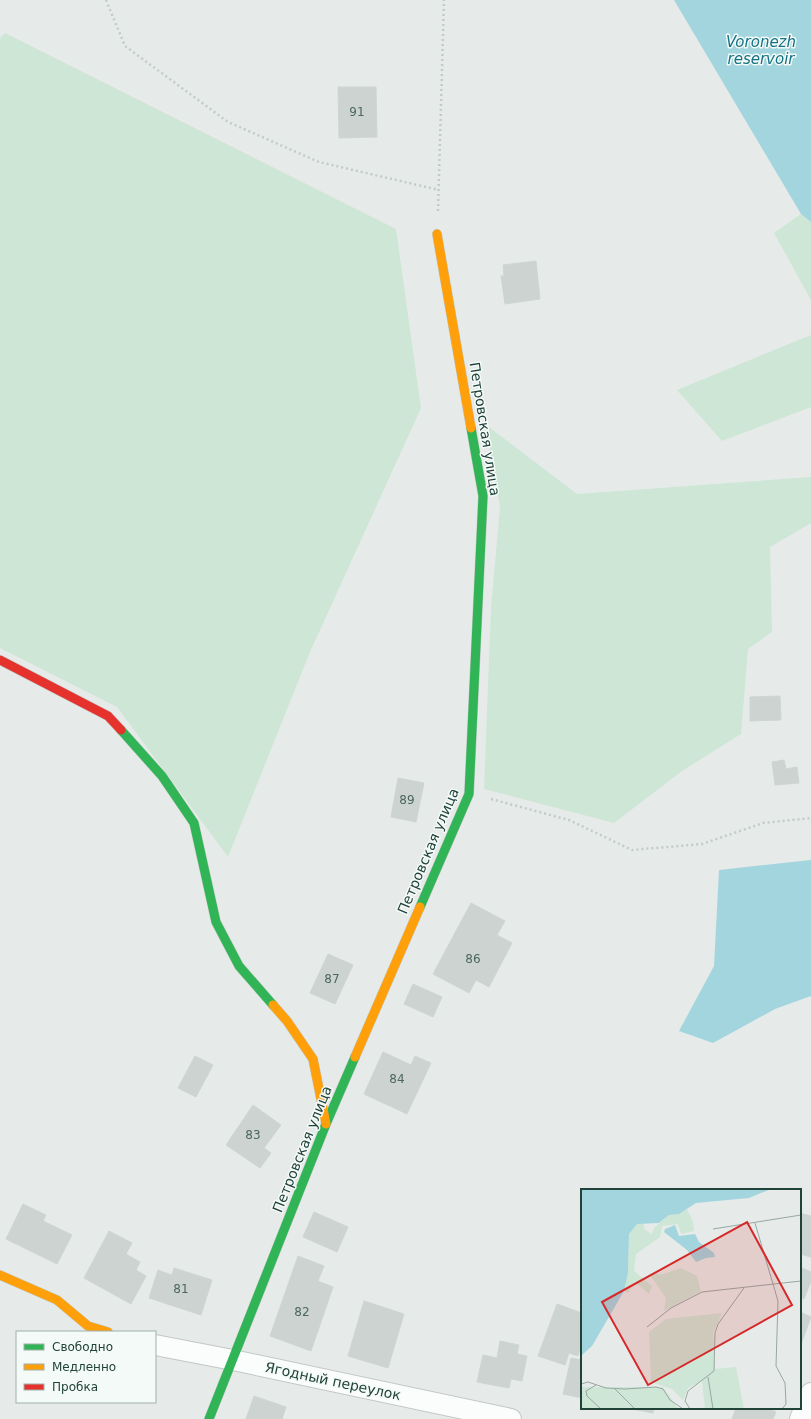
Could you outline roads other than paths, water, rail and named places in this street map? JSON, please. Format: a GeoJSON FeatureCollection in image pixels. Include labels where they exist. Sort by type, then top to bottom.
{"type":"FeatureCollection","features":[{"type":"Feature","properties":{"kind":"street","name":"Петровская улица"},"geometry":{"type":"LineString","coordinates":[[209,1419],[326,1124],[469,794],[483,496],[437,234]]}},
{"type":"Feature","properties":{"kind":"street"},"geometry":{"type":"LineString","coordinates":[[0,660],[108,716],[162,776],[194,823],[216,922],[239,966],[287,1021],[313,1059],[326,1124]]}},
{"type":"Feature","properties":{"kind":"street"},"geometry":{"type":"LineString","coordinates":[[0,1275],[57,1300],[88,1326],[105,1331]]}},
{"type":"Feature","properties":{"kind":"street","name":"Ягодный переулок"},"geometry":{"type":"LineString","coordinates":[[156,1345],[511,1419]]}},
{"type":"Feature","properties":{"kind":"street"},"geometry":{"type":"LineString","coordinates":[[800,1419],[811,1393]]}},
{"type":"Feature","properties":{"kind":"water","name":"Voronezh reservoir"},"geometry":{"type":"Polygon","coordinates":[[[674,0],[811,0],[811,222],[801,214],[674,0]]]}},
{"type":"Feature","properties":{"kind":"water"},"geometry":{"type":"Polygon","coordinates":[[[811,860],[811,996],[775,1009],[713,1043],[679,1031],[714,966],[719,870],[811,860]]]}}]}
